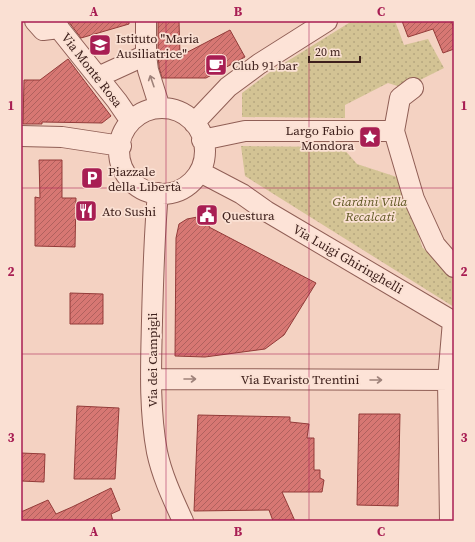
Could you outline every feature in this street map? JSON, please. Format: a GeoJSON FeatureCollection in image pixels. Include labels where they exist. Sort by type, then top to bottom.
{"type":"FeatureCollection","features":[{"type":"Feature","properties":{"kind":"street"},"geometry":{"type":"LineString","coordinates":[[35,21],[43,30],[56,25]]}},
{"type":"Feature","properties":{"kind":"street"},"geometry":{"type":"LineString","coordinates":[[146,21],[146,55],[148,70],[160,108]]}},
{"type":"Feature","properties":{"kind":"street"},"geometry":{"type":"LineString","coordinates":[[198,131],[228,87],[259,64],[327,21]]}},
{"type":"Feature","properties":{"kind":"street","name":"Via Monte Rosa"},"geometry":{"type":"LineString","coordinates":[[56,25],[130,120]]}},
{"type":"Feature","properties":{"kind":"street"},"geometry":{"type":"LineString","coordinates":[[98,77],[146,55]]}},
{"type":"Feature","properties":{"kind":"street"},"geometry":{"type":"LineString","coordinates":[[413,88],[400,98],[394,131],[414,199],[435,245],[454,267]]}},
{"type":"Feature","properties":{"kind":"street"},"geometry":{"type":"LineString","coordinates":[[160,108],[173,108],[184,113],[198,131],[204,149],[204,159],[200,172],[192,182],[182,189],[171,193],[148,191],[138,186],[126,174],[121,162],[121,146],[125,128],[130,120],[143,111],[160,108]]}},
{"type":"Feature","properties":{"kind":"street"},"geometry":{"type":"LineString","coordinates":[[198,131],[394,131]]}},
{"type":"Feature","properties":{"kind":"street"},"geometry":{"type":"LineString","coordinates":[[21,136],[62,137],[121,146]]}},
{"type":"Feature","properties":{"kind":"street","name":"Via Luigi Ghiringhelli"},"geometry":{"type":"LineString","coordinates":[[200,172],[242,194],[266,211],[454,321]]}},
{"type":"Feature","properties":{"kind":"street","name":"Via dei Campigli"},"geometry":{"type":"LineString","coordinates":[[158,193],[155,232],[151,378],[152,424],[165,480],[183,521]]}},
{"type":"Feature","properties":{"kind":"street"},"geometry":{"type":"LineString","coordinates":[[450,521],[451,380],[454,321]]}},
{"type":"Feature","properties":{"kind":"street","name":"Via Evaristo Trentini"},"geometry":{"type":"LineString","coordinates":[[151,378],[451,380]]}},
{"type":"Feature","properties":{"kind":"green space"},"geometry":{"type":"Polygon","coordinates":[[[352,21],[395,21],[404,45],[428,39],[444,68],[404,88],[388,83],[345,105],[345,118],[242,117],[242,93],[270,72],[352,21]]]}},
{"type":"Feature","properties":{"kind":"green space","name":"Giardini Villa Recalcati"},"geometry":{"type":"Polygon","coordinates":[[[241,146],[342,147],[357,164],[403,179],[422,247],[454,278],[454,307],[245,176],[241,146]]]}},
{"type":"Feature","properties":{"kind":"building"},"geometry":{"type":"Polygon","coordinates":[[[68,21],[129,21],[129,24],[81,38],[68,21]]]}},
{"type":"Feature","properties":{"kind":"building"},"geometry":{"type":"Polygon","coordinates":[[[179,21],[180,56],[230,30],[245,57],[206,78],[162,78],[158,54],[158,22],[179,21]]]}},
{"type":"Feature","properties":{"kind":"building"},"geometry":{"type":"Polygon","coordinates":[[[402,21],[451,21],[454,28],[454,49],[443,53],[433,29],[408,37],[402,21]]]}},
{"type":"Feature","properties":{"kind":"building"},"geometry":{"type":"Polygon","coordinates":[[[68,59],[111,116],[102,123],[42,122],[42,124],[23,124],[24,80],[40,80],[68,59]]]}},
{"type":"Feature","properties":{"kind":"building"},"geometry":{"type":"Polygon","coordinates":[[[39,160],[62,160],[62,198],[76,198],[75,247],[35,246],[35,197],[40,198],[39,160]]]}},
{"type":"Feature","properties":{"kind":"building"},"geometry":{"type":"Polygon","coordinates":[[[213,214],[209,227],[316,283],[284,335],[265,349],[205,357],[175,356],[176,238],[179,224],[187,219],[213,214]]]}},
{"type":"Feature","properties":{"kind":"building"},"geometry":{"type":"Polygon","coordinates":[[[70,293],[103,294],[103,324],[70,324],[70,293]]]}},
{"type":"Feature","properties":{"kind":"building"},"geometry":{"type":"Polygon","coordinates":[[[77,406],[119,408],[115,479],[74,479],[77,406]]]}},
{"type":"Feature","properties":{"kind":"building"},"geometry":{"type":"Polygon","coordinates":[[[359,414],[400,414],[398,506],[357,505],[359,414]]]}},
{"type":"Feature","properties":{"kind":"building"},"geometry":{"type":"Polygon","coordinates":[[[198,415],[290,417],[290,422],[309,424],[307,438],[314,438],[314,470],[320,470],[320,478],[324,480],[322,492],[282,492],[295,521],[273,521],[269,510],[194,511],[198,415]]]}},
{"type":"Feature","properties":{"kind":"building"},"geometry":{"type":"Polygon","coordinates":[[[21,453],[45,454],[44,482],[21,481],[21,453]]]}},
{"type":"Feature","properties":{"kind":"building"},"geometry":{"type":"Polygon","coordinates":[[[111,488],[120,510],[111,514],[113,521],[21,521],[21,512],[48,500],[56,514],[111,488]]]}},
{"type":"Feature","properties":{"kind":"place","name":"Istituto \"Maria Ausiliatrice\""},"geometry":{"type":"Point","coordinates":[100,45]}},
{"type":"Feature","properties":{"kind":"place","name":"Club 91 bar"},"geometry":{"type":"Point","coordinates":[216,65]}},
{"type":"Feature","properties":{"kind":"place","name":"Largo Fabio Mondora"},"geometry":{"type":"Point","coordinates":[370,137]}},
{"type":"Feature","properties":{"kind":"place","name":"Piazzale della Libertà"},"geometry":{"type":"Point","coordinates":[92,178]}},
{"type":"Feature","properties":{"kind":"place","name":"Ato Sushi"},"geometry":{"type":"Point","coordinates":[86,211]}},
{"type":"Feature","properties":{"kind":"place","name":"Questura"},"geometry":{"type":"Point","coordinates":[207,215]}}]}
